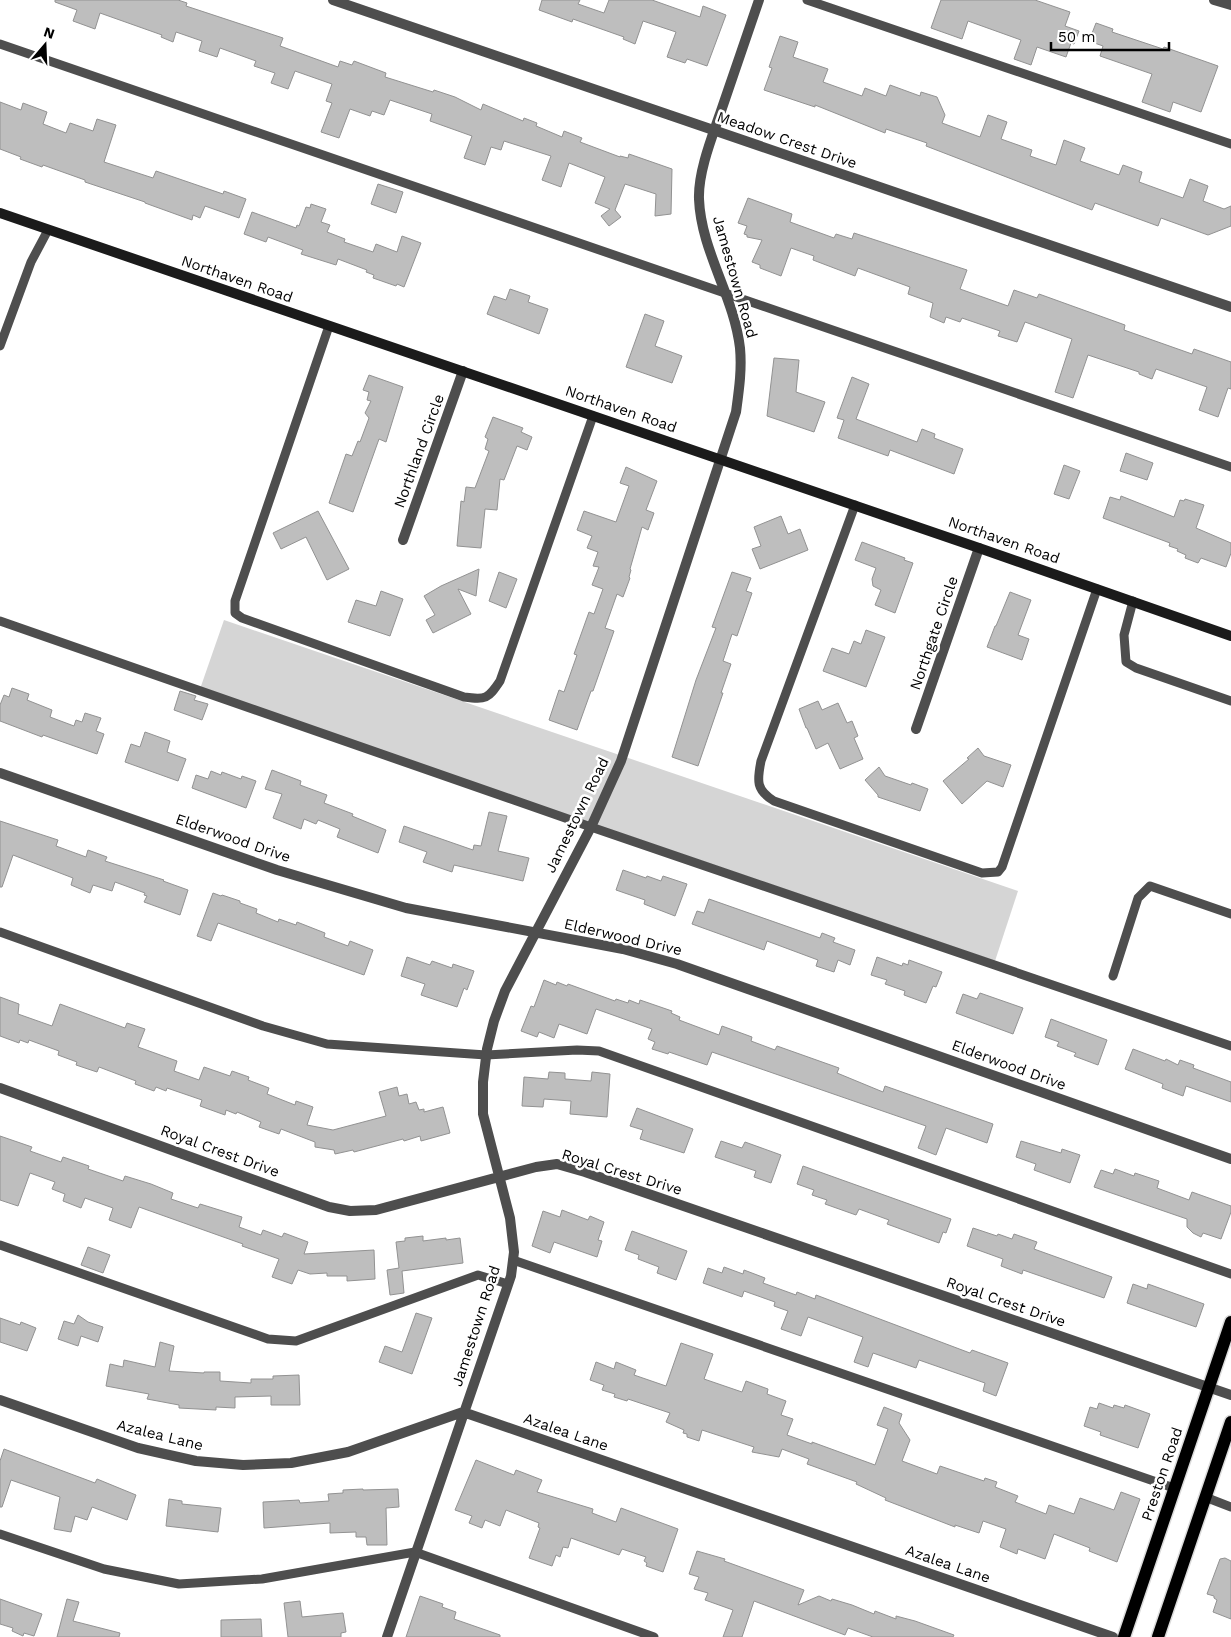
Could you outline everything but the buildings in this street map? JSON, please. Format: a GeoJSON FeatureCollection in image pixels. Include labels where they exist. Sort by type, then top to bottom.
{"type":"FeatureCollection","features":[{"type":"Feature","properties":{"kind":"main road","name":"Preston Road"},"geometry":{"type":"LineString","coordinates":[[1124,1637],[1208,1387],[1228,1343],[1231,1322]]}},
{"type":"Feature","properties":{"kind":"main road"},"geometry":{"type":"LineString","coordinates":[[1158,1637],[1231,1422]]}},
{"type":"Feature","properties":{"kind":"street","name":"Meadow Crest Drive"},"geometry":{"type":"LineString","coordinates":[[333,0],[1231,307]]}},
{"type":"Feature","properties":{"kind":"street","name":"Jamestown Road"},"geometry":{"type":"LineString","coordinates":[[387,1637],[508,1284],[513,1260],[514,1252],[510,1218],[483,1114],[483,1082],[486,1055],[494,1021],[505,991],[591,827],[621,761],[722,460],[736,412],[741,379],[740,347],[734,320],[702,226],[699,197],[703,168],[714,131],[759,0]]}},
{"type":"Feature","properties":{"kind":"street"},"geometry":{"type":"LineString","coordinates":[[1214,0],[1231,5]]}},
{"type":"Feature","properties":{"kind":"street","name":"Northaven Road"},"geometry":{"type":"LineString","coordinates":[[0,214],[855,505],[1231,636]]}},
{"type":"Feature","properties":{"kind":"street","name":"Northland Circle"},"geometry":{"type":"LineString","coordinates":[[403,540],[463,372]]}},
{"type":"Feature","properties":{"kind":"street","name":"Northgate Circle"},"geometry":{"type":"LineString","coordinates":[[916,729],[979,548]]}},
{"type":"Feature","properties":{"kind":"street","name":"Elderwood Drive"},"geometry":{"type":"LineString","coordinates":[[0,773],[277,870],[406,908],[623,949],[678,964],[1231,1160]]}},
{"type":"Feature","properties":{"kind":"street","name":"Royal Crest Drive"},"geometry":{"type":"LineString","coordinates":[[0,1088],[329,1207],[350,1211],[376,1210],[500,1176],[557,1164],[585,1172],[1231,1395]]}},
{"type":"Feature","properties":{"kind":"street","name":"Azalea Lane"},"geometry":{"type":"LineString","coordinates":[[0,1400],[138,1448],[196,1461],[243,1465],[291,1463],[348,1452],[463,1412],[1113,1637]]}},
{"type":"Feature","properties":{"kind":"lane"},"geometry":{"type":"LineString","coordinates":[[807,0],[1231,144]]}},
{"type":"Feature","properties":{"kind":"lane"},"geometry":{"type":"LineString","coordinates":[[0,44],[1231,468]]}},
{"type":"Feature","properties":{"kind":"lane"},"geometry":{"type":"LineString","coordinates":[[0,346],[31,262],[48,230]]}},
{"type":"Feature","properties":{"kind":"lane"},"geometry":{"type":"LineString","coordinates":[[329,326],[235,601],[235,613],[242,618],[464,697],[481,699],[490,695],[500,681],[593,416]]}},
{"type":"Feature","properties":{"kind":"lane"},"geometry":{"type":"LineString","coordinates":[[855,505],[761,761],[758,785],[764,795],[774,801],[982,873],[998,872],[1002,867],[1097,589]]}},
{"type":"Feature","properties":{"kind":"lane"},"geometry":{"type":"LineString","coordinates":[[1133,601],[1124,635],[1126,662],[1136,668],[1231,701]]}},
{"type":"Feature","properties":{"kind":"lane"},"geometry":{"type":"LineString","coordinates":[[0,622],[1231,1046]]}},
{"type":"Feature","properties":{"kind":"lane"},"geometry":{"type":"LineString","coordinates":[[1113,976],[1138,898],[1150,886],[1231,914]]}},
{"type":"Feature","properties":{"kind":"lane"},"geometry":{"type":"LineString","coordinates":[[0,932],[263,1026],[327,1044],[486,1055],[577,1050],[599,1051],[1231,1274]]}},
{"type":"Feature","properties":{"kind":"lane"},"geometry":{"type":"LineString","coordinates":[[0,1245],[268,1339],[296,1341],[478,1275],[508,1284]]}},
{"type":"Feature","properties":{"kind":"lane"},"geometry":{"type":"LineString","coordinates":[[513,1260],[1174,1488]]}},
{"type":"Feature","properties":{"kind":"lane"},"geometry":{"type":"LineString","coordinates":[[1205,1497],[1231,1507]]}},
{"type":"Feature","properties":{"kind":"lane"},"geometry":{"type":"LineString","coordinates":[[0,1534],[104,1569],[179,1584],[262,1579],[415,1552],[654,1637]]}},
{"type":"Feature","properties":{"kind":"shaded area"},"geometry":{"type":"Polygon","coordinates":[[[224,620],[1018,891],[995,961],[200,689],[224,620]]]}}]}
